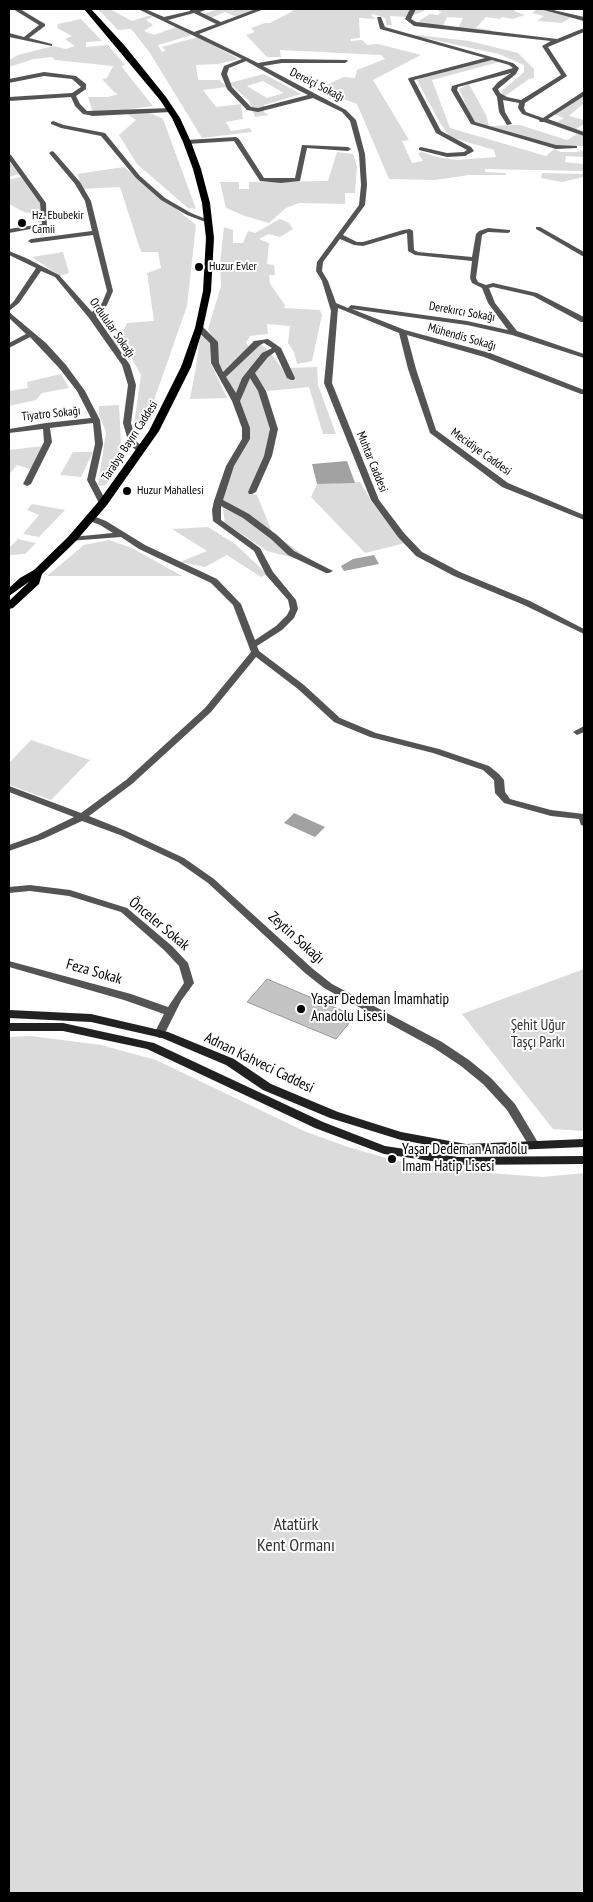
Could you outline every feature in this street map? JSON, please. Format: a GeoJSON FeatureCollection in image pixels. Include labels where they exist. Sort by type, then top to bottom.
{"type":"FeatureCollection","features":[{"type":"Feature","properties":{"kind":"main road","name":"Tarabya Bayırı Caddesi"},"geometry":{"type":"LineString","coordinates":[[9,593],[24,580],[38,572],[72,539],[103,503],[141,450],[176,390],[186,367],[199,328],[210,269],[210,238],[202,186],[187,142],[171,110],[122,48],[87,9]]}},
{"type":"Feature","properties":{"kind":"main road","name":"Tarabya Bayırı Caddesi"},"geometry":{"type":"LineString","coordinates":[[9,606],[35,582],[38,572]]}},
{"type":"Feature","properties":{"kind":"main road","name":"Adnan Kahveci Caddesi"},"geometry":{"type":"LineString","coordinates":[[9,1014],[91,1018],[159,1034],[230,1062],[267,1087],[334,1115],[401,1136],[466,1148],[584,1143]]}},
{"type":"Feature","properties":{"kind":"main road","name":"Adnan Kahveci Caddesi"},"geometry":{"type":"LineString","coordinates":[[9,1027],[63,1027],[150,1046],[319,1125],[384,1150],[458,1161],[584,1160]]}},
{"type":"Feature","properties":{"kind":"street"},"geometry":{"type":"LineString","coordinates":[[16,9],[44,25],[26,38]]}},
{"type":"Feature","properties":{"kind":"street","name":"Dereiçi Sokağı"},"geometry":{"type":"LineString","coordinates":[[142,9],[247,59],[344,112],[353,120],[362,154],[364,185],[362,205],[320,262],[319,271],[325,281],[332,304]]}},
{"type":"Feature","properties":{"kind":"street"},"geometry":{"type":"LineString","coordinates":[[164,19],[191,10],[205,9]]}},
{"type":"Feature","properties":{"kind":"street"},"geometry":{"type":"LineString","coordinates":[[194,34],[261,9]]}},
{"type":"Feature","properties":{"kind":"street"},"geometry":{"type":"LineString","coordinates":[[413,9],[408,19],[414,24],[559,41]]}},
{"type":"Feature","properties":{"kind":"street"},"geometry":{"type":"LineString","coordinates":[[543,9],[584,19]]}},
{"type":"Feature","properties":{"kind":"street"},"geometry":{"type":"LineString","coordinates":[[191,10],[221,24]]}},
{"type":"Feature","properties":{"kind":"street"},"geometry":{"type":"LineString","coordinates":[[380,18],[382,28],[492,58],[511,64],[515,70]]}},
{"type":"Feature","properties":{"kind":"street"},"geometry":{"type":"LineString","coordinates":[[515,70],[513,74],[495,89],[496,94],[500,97],[522,102],[564,76],[545,46],[574,37],[584,30]]}},
{"type":"Feature","properties":{"kind":"street"},"geometry":{"type":"LineString","coordinates":[[9,34],[50,45]]}},
{"type":"Feature","properties":{"kind":"street"},"geometry":{"type":"LineString","coordinates":[[421,149],[435,154],[454,156],[466,154],[470,151],[469,148],[438,132],[411,79],[492,58]]}},
{"type":"Feature","properties":{"kind":"street"},"geometry":{"type":"LineString","coordinates":[[247,59],[226,67],[224,74],[229,88],[249,109],[258,110],[312,96]]}},
{"type":"Feature","properties":{"kind":"street"},"geometry":{"type":"LineString","coordinates":[[257,65],[282,61],[345,61]]}},
{"type":"Feature","properties":{"kind":"street"},"geometry":{"type":"LineString","coordinates":[[515,70],[455,86],[454,90],[473,123],[556,147],[575,147]]}},
{"type":"Feature","properties":{"kind":"street"},"geometry":{"type":"LineString","coordinates":[[9,81],[44,74],[74,77],[84,85],[84,88],[73,95],[9,99]]}},
{"type":"Feature","properties":{"kind":"street"},"geometry":{"type":"LineString","coordinates":[[542,120],[584,93]]}},
{"type":"Feature","properties":{"kind":"street"},"geometry":{"type":"LineString","coordinates":[[73,95],[77,105],[85,112],[93,114],[171,110]]}},
{"type":"Feature","properties":{"kind":"street"},"geometry":{"type":"LineString","coordinates":[[500,97],[502,112],[509,124]]}},
{"type":"Feature","properties":{"kind":"street"},"geometry":{"type":"LineString","coordinates":[[522,102],[521,108],[524,113],[584,134]]}},
{"type":"Feature","properties":{"kind":"street"},"geometry":{"type":"LineString","coordinates":[[53,123],[63,127],[103,134],[138,177],[163,199],[189,214],[208,221]]}},
{"type":"Feature","properties":{"kind":"street"},"geometry":{"type":"LineString","coordinates":[[187,142],[236,139],[262,180],[281,181],[298,180],[304,146],[348,149]]}},
{"type":"Feature","properties":{"kind":"street"},"geometry":{"type":"LineString","coordinates":[[52,154],[78,183],[88,201],[110,292],[105,304],[92,316]]}},
{"type":"Feature","properties":{"kind":"street"},"geometry":{"type":"LineString","coordinates":[[9,156],[43,203],[45,225],[9,231]]}},
{"type":"Feature","properties":{"kind":"street"},"geometry":{"type":"LineString","coordinates":[[538,228],[584,254]]}},
{"type":"Feature","properties":{"kind":"street"},"geometry":{"type":"LineString","coordinates":[[340,236],[356,244],[363,244],[404,231],[410,231],[412,232],[411,251],[417,254],[475,259]]}},
{"type":"Feature","properties":{"kind":"street"},"geometry":{"type":"LineString","coordinates":[[508,231],[481,232],[475,259],[473,278],[475,283],[485,287],[493,285],[535,294],[584,320]]}},
{"type":"Feature","properties":{"kind":"street"},"geometry":{"type":"LineString","coordinates":[[31,240],[96,234]]}},
{"type":"Feature","properties":{"kind":"street","name":"Ordulular Sokağı"},"geometry":{"type":"LineString","coordinates":[[9,253],[57,276],[92,316],[126,365],[132,385],[127,422],[132,442],[141,450]]}},
{"type":"Feature","properties":{"kind":"street"},"geometry":{"type":"LineString","coordinates":[[9,309],[17,302],[40,267]]}},
{"type":"Feature","properties":{"kind":"street"},"geometry":{"type":"LineString","coordinates":[[485,287],[492,304],[514,334]]}},
{"type":"Feature","properties":{"kind":"street","name":"Mühendis Sokağı"},"geometry":{"type":"LineString","coordinates":[[332,304],[402,332],[487,355],[584,392]]}},
{"type":"Feature","properties":{"kind":"street","name":"Derekırcı Sokağı"},"geometry":{"type":"LineString","coordinates":[[332,304],[468,323],[514,334],[584,356]]}},
{"type":"Feature","properties":{"kind":"street","name":"Muhtar Caddesi"},"geometry":{"type":"LineString","coordinates":[[332,304],[335,311],[328,383],[375,500],[401,535],[419,554],[457,574],[527,603],[584,632]]}},
{"type":"Feature","properties":{"kind":"street"},"geometry":{"type":"LineString","coordinates":[[9,314],[31,334],[67,373],[81,391],[96,420],[99,444],[91,480],[103,503]]}},
{"type":"Feature","properties":{"kind":"street"},"geometry":{"type":"LineString","coordinates":[[9,848],[40,837],[82,817],[129,782],[208,710],[253,649],[279,628],[291,616],[294,610],[292,600],[269,573],[257,550],[217,521],[216,510],[218,502],[230,466],[246,439],[246,428],[236,400],[215,363],[214,342],[199,328]]}},
{"type":"Feature","properties":{"kind":"street","name":"Mecidiye Caddesi"},"geometry":{"type":"LineString","coordinates":[[402,332],[412,369],[433,431],[505,485],[584,518]]}},
{"type":"Feature","properties":{"kind":"street"},"geometry":{"type":"LineString","coordinates":[[9,346],[31,334]]}},
{"type":"Feature","properties":{"kind":"street"},"geometry":{"type":"LineString","coordinates":[[222,377],[257,343],[265,341],[278,348],[291,378]]}},
{"type":"Feature","properties":{"kind":"street"},"geometry":{"type":"LineString","coordinates":[[236,400],[251,373],[266,354],[278,348]]}},
{"type":"Feature","properties":{"kind":"street"},"geometry":{"type":"LineString","coordinates":[[251,373],[262,391],[274,429],[268,456],[252,492]]}},
{"type":"Feature","properties":{"kind":"street","name":"Tiyatro Sokağı"},"geometry":{"type":"LineString","coordinates":[[9,431],[96,420]]}},
{"type":"Feature","properties":{"kind":"street"},"geometry":{"type":"LineString","coordinates":[[27,484],[48,442],[46,425]]}},
{"type":"Feature","properties":{"kind":"street"},"geometry":{"type":"LineString","coordinates":[[218,502],[246,516],[274,537],[291,553],[329,571]]}},
{"type":"Feature","properties":{"kind":"street"},"geometry":{"type":"LineString","coordinates":[[90,518],[103,523],[121,535],[214,582],[237,604],[253,649],[301,687],[337,720],[373,735],[436,751],[486,768],[499,780],[500,793],[507,801],[538,810],[583,817],[584,823]]}},
{"type":"Feature","properties":{"kind":"street"},"geometry":{"type":"LineString","coordinates":[[72,539],[121,535]]}},
{"type":"Feature","properties":{"kind":"street"},"geometry":{"type":"LineString","coordinates":[[570,625],[584,622]]}},
{"type":"Feature","properties":{"kind":"street","name":"Zeytin Sokağı"},"geometry":{"type":"LineString","coordinates":[[9,789],[152,845],[181,860],[211,881],[309,971],[328,986],[438,1046],[465,1063],[487,1081],[511,1107],[536,1146]]}},
{"type":"Feature","properties":{"kind":"street","name":"Önceler Sokak"},"geometry":{"type":"LineString","coordinates":[[9,890],[30,888],[70,893],[124,910],[168,948],[184,964],[190,983],[170,1012],[159,1034]]}},
{"type":"Feature","properties":{"kind":"street","name":"Feza Sokak"},"geometry":{"type":"LineString","coordinates":[[9,964],[127,997],[170,1012]]}},
{"type":"Feature","properties":{"kind":"green space"},"geometry":{"type":"Polygon","coordinates":[[[98,9],[110,9],[132,21],[153,16],[146,20],[153,25],[144,31],[154,35],[176,27],[192,35],[158,45],[162,52],[166,51],[162,47],[198,37],[239,59],[218,64],[196,65],[198,80],[219,80],[227,87],[203,90],[216,107],[241,104],[243,119],[226,122],[231,131],[250,128],[252,132],[202,138],[150,53],[133,31],[130,29],[118,30],[98,9]]]}},
{"type":"Feature","properties":{"kind":"green space"},"geometry":{"type":"Polygon","coordinates":[[[219,9],[257,9],[237,17],[225,12],[211,18],[203,14],[219,9]]]}},
{"type":"Feature","properties":{"kind":"green space"},"geometry":{"type":"Polygon","coordinates":[[[289,9],[426,9],[407,17],[390,16],[392,25],[387,25],[385,18],[373,14],[371,15],[376,19],[359,18],[360,38],[351,39],[351,41],[362,40],[367,45],[378,44],[421,55],[373,80],[409,140],[402,141],[412,163],[423,161],[418,153],[422,152],[437,157],[457,160],[496,157],[494,150],[450,137],[440,123],[417,80],[497,59],[503,61],[432,80],[450,128],[546,156],[554,149],[561,152],[584,150],[584,157],[566,156],[565,162],[584,164],[584,171],[485,169],[485,172],[506,173],[506,175],[469,175],[435,180],[389,179],[357,104],[317,89],[344,77],[355,78],[357,70],[385,59],[381,55],[280,50],[281,57],[267,57],[246,35],[255,32],[251,28],[270,23],[293,11],[289,9]]]}},
{"type":"Feature","properties":{"kind":"green space"},"geometry":{"type":"Polygon","coordinates":[[[440,9],[516,9],[514,11],[525,15],[513,19],[486,17],[476,28],[491,30],[492,33],[458,28],[463,18],[447,17],[443,26],[419,23],[420,20],[430,14],[438,15],[442,12],[438,11],[440,9]]]}},
{"type":"Feature","properties":{"kind":"green space"},"geometry":{"type":"Polygon","coordinates":[[[530,9],[540,9],[584,19],[584,22],[571,17],[562,23],[537,21],[544,16],[532,13],[536,10],[530,9]]]}},
{"type":"Feature","properties":{"kind":"green space"},"geometry":{"type":"Polygon","coordinates":[[[81,19],[102,41],[86,42],[86,47],[108,45],[125,65],[121,66],[153,106],[93,113],[88,97],[108,97],[118,94],[102,79],[107,78],[113,66],[55,60],[52,57],[34,59],[9,67],[9,60],[18,55],[53,46],[66,49],[75,46],[65,39],[72,36],[57,28],[58,24],[81,19]]]}},
{"type":"Feature","properties":{"kind":"green space"},"geometry":{"type":"Polygon","coordinates":[[[415,36],[469,41],[518,53],[534,69],[534,78],[529,79],[505,96],[502,94],[502,91],[524,72],[524,65],[499,54],[415,36]]]}},
{"type":"Feature","properties":{"kind":"green space"},"geometry":{"type":"Polygon","coordinates":[[[264,74],[301,94],[264,105],[264,112],[269,115],[255,117],[249,101],[229,83],[264,74]],[[263,81],[247,86],[267,98],[284,93],[263,81]]]}},
{"type":"Feature","properties":{"kind":"green space"},"geometry":{"type":"Polygon","coordinates":[[[469,84],[486,115],[489,126],[520,125],[567,140],[577,134],[584,136],[584,146],[560,146],[474,123],[459,89],[469,84]]]}},
{"type":"Feature","properties":{"kind":"green space"},"geometry":{"type":"Polygon","coordinates":[[[584,95],[584,103],[569,116],[584,120],[584,124],[576,129],[554,124],[564,118],[553,114],[584,95]]]}},
{"type":"Feature","properties":{"kind":"green space"},"geometry":{"type":"Polygon","coordinates":[[[137,111],[153,114],[163,119],[196,209],[188,208],[137,164],[119,135],[136,120],[127,114],[137,111]]]}},
{"type":"Feature","properties":{"kind":"green space"},"geometry":{"type":"Polygon","coordinates":[[[337,152],[353,154],[357,167],[355,193],[345,193],[345,204],[299,203],[286,208],[269,223],[226,208],[220,182],[239,182],[239,189],[249,189],[249,182],[328,181],[337,152]]]}},
{"type":"Feature","properties":{"kind":"green space"},"geometry":{"type":"Polygon","coordinates":[[[9,161],[19,174],[9,177],[9,161]]]}},
{"type":"Feature","properties":{"kind":"green space"},"geometry":{"type":"Polygon","coordinates":[[[124,167],[196,225],[187,306],[145,426],[134,425],[141,375],[129,354],[106,339],[122,334],[127,323],[154,321],[147,273],[161,268],[158,252],[141,252],[120,187],[83,189],[77,174],[124,167]]]}},
{"type":"Feature","properties":{"kind":"green space"},"geometry":{"type":"Polygon","coordinates":[[[542,173],[584,174],[584,177],[562,182],[541,178],[542,173]]]}},
{"type":"Feature","properties":{"kind":"green space"},"geometry":{"type":"Polygon","coordinates":[[[9,177],[11,179],[21,177],[41,202],[43,222],[39,223],[34,214],[24,212],[9,204],[9,177]]]}},
{"type":"Feature","properties":{"kind":"green space"},"geometry":{"type":"Polygon","coordinates":[[[280,219],[289,223],[293,229],[280,237],[269,234],[259,239],[269,243],[267,264],[274,265],[275,275],[269,275],[270,284],[285,305],[284,308],[320,310],[322,315],[312,361],[297,364],[294,352],[288,343],[290,326],[267,324],[268,334],[250,336],[246,343],[249,346],[222,373],[218,362],[216,342],[208,329],[221,286],[220,263],[224,227],[233,230],[233,243],[243,243],[248,231],[255,233],[280,219]]]}},
{"type":"Feature","properties":{"kind":"green space"},"geometry":{"type":"Polygon","coordinates":[[[63,252],[69,273],[60,276],[32,257],[63,252]]]}},
{"type":"Feature","properties":{"kind":"green space"},"geometry":{"type":"Polygon","coordinates":[[[200,335],[210,342],[210,362],[227,398],[190,399],[200,335]]]}},
{"type":"Feature","properties":{"kind":"green space"},"geometry":{"type":"Polygon","coordinates":[[[259,343],[267,349],[267,352],[236,397],[223,377],[259,343]]]}},
{"type":"Feature","properties":{"kind":"green space"},"geometry":{"type":"Polygon","coordinates":[[[271,353],[289,379],[293,379],[288,368],[317,367],[318,385],[336,434],[323,434],[309,387],[267,391],[253,373],[271,353]]]}},
{"type":"Feature","properties":{"kind":"green space"},"geometry":{"type":"Polygon","coordinates":[[[61,374],[69,388],[42,393],[36,400],[9,406],[9,391],[28,388],[27,382],[61,374]]]}},
{"type":"Feature","properties":{"kind":"green space"},"geometry":{"type":"Polygon","coordinates":[[[251,375],[261,391],[273,429],[251,493],[257,495],[272,532],[314,563],[267,551],[225,523],[222,502],[232,466],[249,439],[238,400],[251,375]]]}},
{"type":"Feature","properties":{"kind":"green space"},"geometry":{"type":"Polygon","coordinates":[[[119,405],[121,444],[116,468],[106,485],[101,486],[98,485],[106,432],[99,415],[99,406],[119,405]]]}},
{"type":"Feature","properties":{"kind":"green space"},"geometry":{"type":"Polygon","coordinates":[[[44,446],[33,470],[17,465],[9,475],[9,450],[44,446]]]}},
{"type":"Feature","properties":{"kind":"green space"},"geometry":{"type":"Polygon","coordinates":[[[73,452],[93,452],[81,477],[60,475],[73,452]]]}},
{"type":"Feature","properties":{"kind":"green space"},"geometry":{"type":"Polygon","coordinates":[[[360,482],[373,504],[405,543],[365,553],[311,497],[317,484],[360,482]]]}},
{"type":"Feature","properties":{"kind":"green space"},"geometry":{"type":"Polygon","coordinates":[[[32,504],[65,510],[39,537],[23,534],[39,515],[27,510],[32,504]]]}},
{"type":"Feature","properties":{"kind":"green space"},"geometry":{"type":"Polygon","coordinates":[[[208,527],[235,544],[267,574],[261,577],[227,555],[205,567],[180,562],[207,551],[172,529],[208,527]]]}},
{"type":"Feature","properties":{"kind":"green space"},"geometry":{"type":"Polygon","coordinates":[[[18,539],[36,543],[25,554],[9,555],[9,548],[18,539]]]}},
{"type":"Feature","properties":{"kind":"green space"},"geometry":{"type":"Polygon","coordinates":[[[109,540],[132,548],[182,576],[47,576],[84,545],[109,540]]]}},
{"type":"Feature","properties":{"kind":"green space"},"geometry":{"type":"Polygon","coordinates":[[[31,740],[90,760],[51,800],[9,785],[9,763],[31,740]]]}},
{"type":"Feature","properties":{"kind":"green space","name":"Şehit Uğur Taşçı Parkı"},"geometry":{"type":"Polygon","coordinates":[[[584,969],[584,1131],[553,1129],[462,1014],[584,969]]]}},
{"type":"Feature","properties":{"kind":"green space","name":"Atatürk Kent Ormanı"},"geometry":{"type":"Polygon","coordinates":[[[31,1036],[101,1045],[156,1060],[304,1131],[348,1147],[393,1160],[475,1172],[543,1177],[584,1173],[584,1893],[9,1893],[9,1037],[31,1036]]]}},
{"type":"Feature","properties":{"kind":"shaded area"},"geometry":{"type":"Polygon","coordinates":[[[347,461],[355,483],[317,484],[312,464],[347,461]]]}},
{"type":"Feature","properties":{"kind":"shaded area"},"geometry":{"type":"Polygon","coordinates":[[[374,555],[379,564],[344,571],[341,566],[353,559],[374,555]]]}},
{"type":"Feature","properties":{"kind":"shaded area"},"geometry":{"type":"Polygon","coordinates":[[[294,813],[325,827],[315,837],[284,823],[294,813]]]}},
{"type":"Feature","properties":{"kind":"building","name":"Yaşar Dedeman İmamhatip Anadolu Lisesi"},"geometry":{"type":"Polygon","coordinates":[[[267,979],[355,1016],[336,1039],[247,1002],[267,979]]]}},
{"type":"Feature","properties":{"kind":"place","name":"Hz. Ebubekir Camii"},"geometry":{"type":"Point","coordinates":[22,223]}},
{"type":"Feature","properties":{"kind":"place","name":"Huzur Evler"},"geometry":{"type":"Point","coordinates":[199,267]}},
{"type":"Feature","properties":{"kind":"place","name":"Huzur Mahallesi"},"geometry":{"type":"Point","coordinates":[127,491]}},
{"type":"Feature","properties":{"kind":"place","name":"Yaşar Dedeman İmamhatip Anadolu Lisesi"},"geometry":{"type":"Point","coordinates":[301,1009]}},
{"type":"Feature","properties":{"kind":"place","name":"Yaşar Dedeman Anadolu İmam Hatip Lisesi"},"geometry":{"type":"Point","coordinates":[392,1159]}}]}
